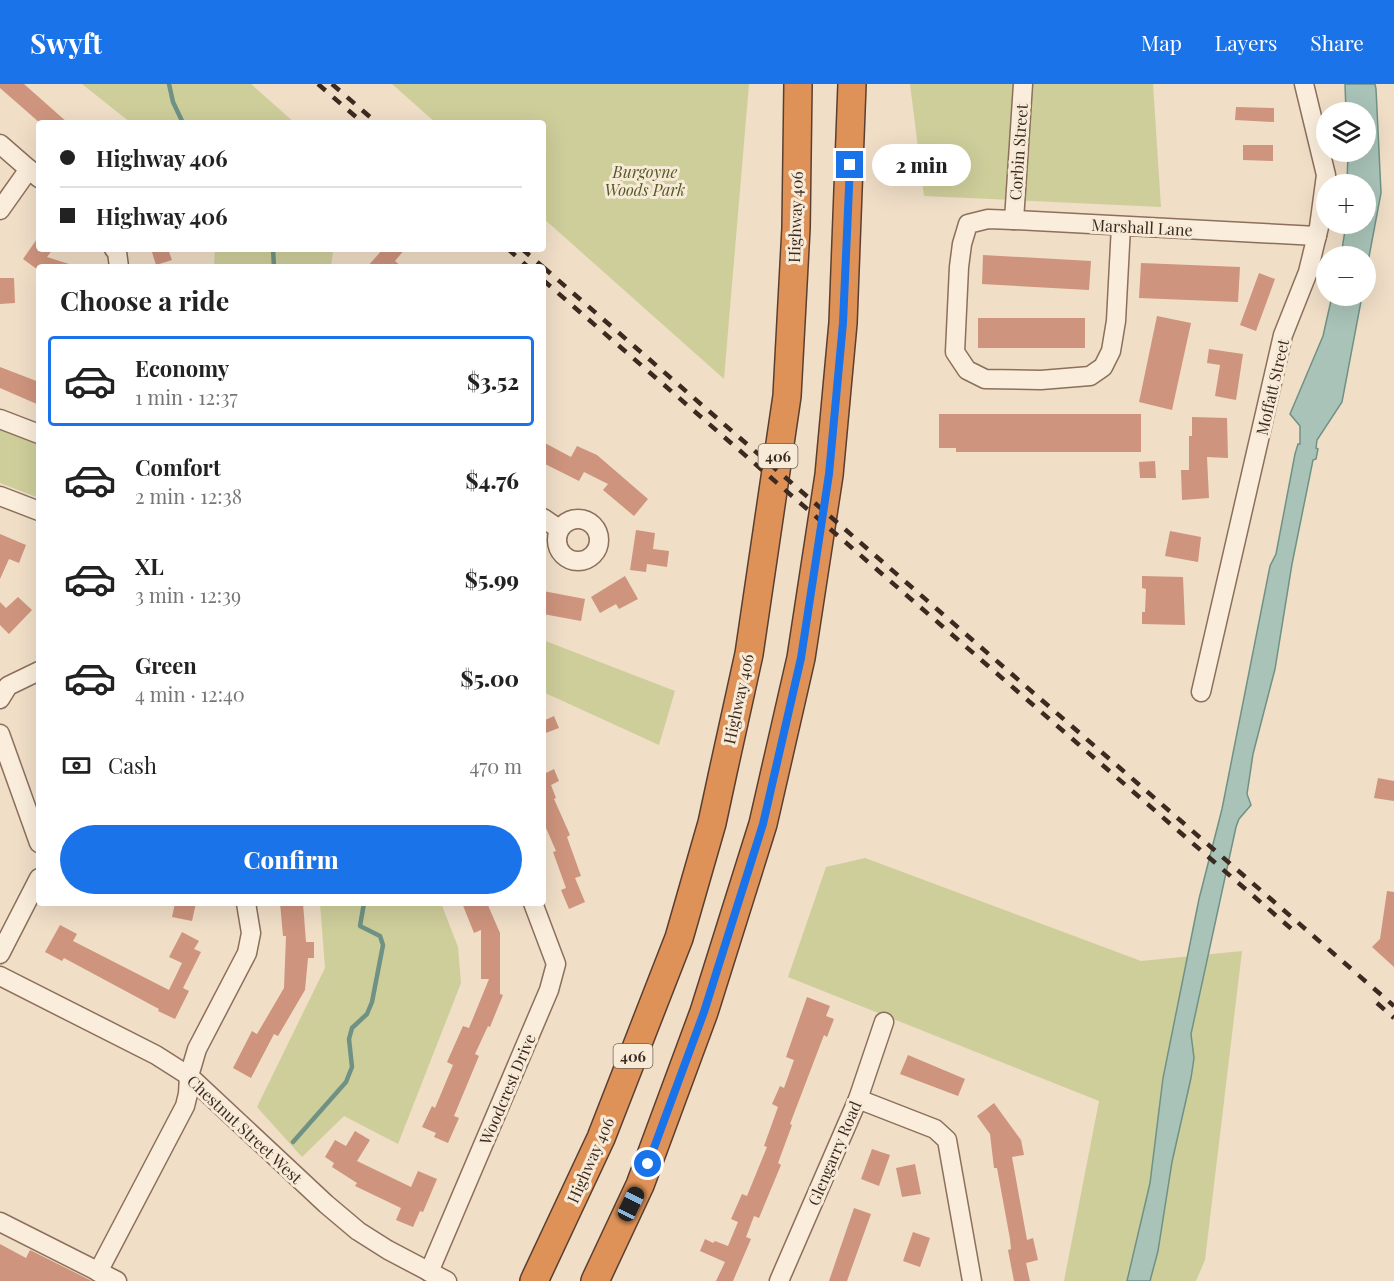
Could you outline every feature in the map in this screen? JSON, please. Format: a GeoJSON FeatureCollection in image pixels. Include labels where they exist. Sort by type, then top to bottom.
{"type":"FeatureCollection","features":[{"type":"Feature","properties":{"kind":"highway","name":"Highway 406"},"geometry":{"type":"LineString","coordinates":[[534,1281],[601,1138],[679,938],[712,823],[748,654],[787,396],[796,228],[798,84]]}},
{"type":"Feature","properties":{"kind":"highway"},"geometry":{"type":"LineString","coordinates":[[594,1281],[640,1185],[704,1012],[763,824],[801,658],[829,474],[843,312],[852,84]]}},
{"type":"Feature","properties":{"kind":"street","name":"Corbin Street"},"geometry":{"type":"LineString","coordinates":[[1014,220],[1023,84]]}},
{"type":"Feature","properties":{"kind":"street","name":"Moffatt Street"},"geometry":{"type":"LineString","coordinates":[[1201,692],[1283,335],[1308,272],[1317,236],[1326,175],[1304,84]]}},
{"type":"Feature","properties":{"kind":"street"},"geometry":{"type":"LineString","coordinates":[[0,144],[34,173],[0,210]]}},
{"type":"Feature","properties":{"kind":"street","name":"Marshall Lane"},"geometry":{"type":"LineString","coordinates":[[1121,226],[1116,321],[1111,351],[1103,367],[1090,376],[1041,380],[985,379],[967,370],[955,352],[959,267],[968,224],[987,219],[1317,236]]}},
{"type":"Feature","properties":{"kind":"street"},"geometry":{"type":"LineString","coordinates":[[0,419],[36,433]]}},
{"type":"Feature","properties":{"kind":"street"},"geometry":{"type":"LineString","coordinates":[[0,496],[36,510]]}},
{"type":"Feature","properties":{"kind":"street"},"geometry":{"type":"LineString","coordinates":[[546,520],[559,529]]}},
{"type":"Feature","properties":{"kind":"street"},"geometry":{"type":"LineString","coordinates":[[0,699],[8,686],[36,672]]}},
{"type":"Feature","properties":{"kind":"street"},"geometry":{"type":"LineString","coordinates":[[0,734],[36,835]]}},
{"type":"Feature","properties":{"kind":"street"},"geometry":{"type":"LineString","coordinates":[[0,954],[36,884]]}},
{"type":"Feature","properties":{"kind":"street"},"geometry":{"type":"LineString","coordinates":[[98,1272],[185,1106],[189,1076],[197,1049],[247,953],[251,933],[246,906]]}},
{"type":"Feature","properties":{"kind":"street","name":"Woodcrest Drive"},"geometry":{"type":"LineString","coordinates":[[429,1272],[549,990],[556,964],[534,906]]}},
{"type":"Feature","properties":{"kind":"street","name":"Chestnut Street West"},"geometry":{"type":"LineString","coordinates":[[0,976],[156,1055],[189,1076],[350,1224],[388,1250],[447,1281]]}},
{"type":"Feature","properties":{"kind":"street","name":"Glengarry Road"},"geometry":{"type":"LineString","coordinates":[[779,1281],[858,1099],[884,1022]]}},
{"type":"Feature","properties":{"kind":"street"},"geometry":{"type":"LineString","coordinates":[[858,1099],[935,1129],[947,1140],[972,1281]]}},
{"type":"Feature","properties":{"kind":"street"},"geometry":{"type":"LineString","coordinates":[[0,1222],[117,1281]]}},
{"type":"Feature","properties":{"kind":"green space"},"geometry":{"type":"Polygon","coordinates":[[[82,84],[251,84],[292,120],[127,120],[82,84]]]}},
{"type":"Feature","properties":{"kind":"green space","name":"Burgoyne Woods Park"},"geometry":{"type":"Polygon","coordinates":[[[392,84],[749,84],[724,379],[546,221],[546,120],[433,120],[392,84]]]}},
{"type":"Feature","properties":{"kind":"green space"},"geometry":{"type":"Polygon","coordinates":[[[910,84],[1153,84],[1161,207],[924,196],[910,84]]]}},
{"type":"Feature","properties":{"kind":"green space"},"geometry":{"type":"Polygon","coordinates":[[[215,252],[333,252],[331,264],[214,264],[215,252]]]}},
{"type":"Feature","properties":{"kind":"green space"},"geometry":{"type":"Polygon","coordinates":[[[0,429],[36,443],[36,497],[0,483],[0,429]]]}},
{"type":"Feature","properties":{"kind":"green space"},"geometry":{"type":"Polygon","coordinates":[[[546,641],[675,691],[659,745],[546,693],[546,641]]]}},
{"type":"Feature","properties":{"kind":"green space"},"geometry":{"type":"Polygon","coordinates":[[[865,858],[1141,961],[1242,951],[1205,1260],[1196,1281],[1064,1281],[1099,1101],[788,977],[826,867],[865,858]]]}},
{"type":"Feature","properties":{"kind":"green space"},"geometry":{"type":"Polygon","coordinates":[[[320,906],[442,906],[458,947],[461,983],[398,1144],[344,1116],[302,1157],[257,1107],[325,968],[320,906]]]}},
{"type":"Feature","properties":{"kind":"shaded area"},"geometry":{"type":"Polygon","coordinates":[[[1345,84],[1375,84],[1376,89],[1381,193],[1376,220],[1376,174],[1347,174],[1348,162],[1376,162],[1376,102],[1346,102],[1345,84]]]}},
{"type":"Feature","properties":{"kind":"shaded area"},"geometry":{"type":"Polygon","coordinates":[[[1344,234],[1373,234],[1371,246],[1343,246],[1344,234]]]}},
{"type":"Feature","properties":{"kind":"shaded area"},"geometry":{"type":"Polygon","coordinates":[[[1330,306],[1360,306],[1342,402],[1317,440],[1316,448],[1318,449],[1316,459],[1313,460],[1292,564],[1275,669],[1253,754],[1247,794],[1251,805],[1239,819],[1236,827],[1191,1034],[1194,1058],[1191,1078],[1172,1162],[1158,1251],[1150,1281],[1127,1281],[1150,1183],[1163,1078],[1199,899],[1222,809],[1270,566],[1276,554],[1295,454],[1300,444],[1300,426],[1290,414],[1323,336],[1330,306]]]}},
{"type":"Feature","properties":{"kind":"building"},"geometry":{"type":"Polygon","coordinates":[[[0,84],[24,84],[65,120],[37,120],[0,88],[0,84]]]}},
{"type":"Feature","properties":{"kind":"building"},"geometry":{"type":"Polygon","coordinates":[[[1236,107],[1274,108],[1274,122],[1235,120],[1236,107]]]}},
{"type":"Feature","properties":{"kind":"building"},"geometry":{"type":"Polygon","coordinates":[[[1243,145],[1273,145],[1273,161],[1243,160],[1243,145]]]}},
{"type":"Feature","properties":{"kind":"building"},"geometry":{"type":"Polygon","coordinates":[[[36,240],[36,252],[51,252],[47,257],[69,264],[36,264],[36,269],[23,259],[36,240]]]}},
{"type":"Feature","properties":{"kind":"building"},"geometry":{"type":"Polygon","coordinates":[[[152,252],[169,252],[172,260],[156,264],[152,252]]]}},
{"type":"Feature","properties":{"kind":"building"},"geometry":{"type":"Polygon","coordinates":[[[380,252],[402,252],[395,261],[398,264],[370,264],[380,252]]]}},
{"type":"Feature","properties":{"kind":"building"},"geometry":{"type":"Polygon","coordinates":[[[983,255],[1091,261],[1089,290],[982,284],[983,255]]]}},
{"type":"Feature","properties":{"kind":"building"},"geometry":{"type":"Polygon","coordinates":[[[1141,263],[1240,267],[1238,302],[1139,298],[1141,263]]]}},
{"type":"Feature","properties":{"kind":"building"},"geometry":{"type":"Polygon","coordinates":[[[1259,273],[1275,279],[1256,331],[1240,325],[1259,273]]]}},
{"type":"Feature","properties":{"kind":"building"},"geometry":{"type":"Polygon","coordinates":[[[0,278],[14,278],[15,303],[0,304],[0,278]]]}},
{"type":"Feature","properties":{"kind":"building"},"geometry":{"type":"Polygon","coordinates":[[[1157,316],[1191,323],[1172,410],[1139,402],[1157,316]]]}},
{"type":"Feature","properties":{"kind":"building"},"geometry":{"type":"Polygon","coordinates":[[[978,318],[1085,318],[1085,348],[978,348],[978,318]]]}},
{"type":"Feature","properties":{"kind":"building"},"geometry":{"type":"Polygon","coordinates":[[[1209,349],[1243,354],[1236,400],[1215,396],[1220,365],[1207,363],[1209,349]]]}},
{"type":"Feature","properties":{"kind":"building"},"geometry":{"type":"Polygon","coordinates":[[[0,367],[36,381],[36,404],[0,388],[0,367]]]}},
{"type":"Feature","properties":{"kind":"building"},"geometry":{"type":"Polygon","coordinates":[[[939,414],[1141,414],[1141,452],[956,452],[956,448],[939,448],[939,414]]]}},
{"type":"Feature","properties":{"kind":"building"},"geometry":{"type":"Polygon","coordinates":[[[1192,417],[1227,418],[1228,458],[1207,457],[1209,498],[1182,500],[1181,470],[1189,470],[1189,436],[1192,436],[1192,417]]]}},
{"type":"Feature","properties":{"kind":"building"},"geometry":{"type":"Polygon","coordinates":[[[546,444],[571,457],[577,446],[597,455],[648,499],[634,516],[603,490],[608,484],[584,472],[579,481],[546,464],[546,444]]]}},
{"type":"Feature","properties":{"kind":"building"},"geometry":{"type":"Polygon","coordinates":[[[1155,461],[1156,478],[1140,478],[1139,462],[1155,461]]]}},
{"type":"Feature","properties":{"kind":"building"},"geometry":{"type":"Polygon","coordinates":[[[636,530],[655,533],[653,549],[669,551],[667,567],[647,564],[646,572],[630,570],[636,530]]]}},
{"type":"Feature","properties":{"kind":"building"},"geometry":{"type":"Polygon","coordinates":[[[1170,531],[1201,537],[1198,562],[1165,556],[1170,531]]]}},
{"type":"Feature","properties":{"kind":"building"},"geometry":{"type":"Polygon","coordinates":[[[0,534],[26,545],[19,563],[9,559],[0,579],[0,534]]]}},
{"type":"Feature","properties":{"kind":"building"},"geometry":{"type":"Polygon","coordinates":[[[625,576],[638,599],[619,609],[616,604],[600,613],[591,597],[625,576]]]}},
{"type":"Feature","properties":{"kind":"building"},"geometry":{"type":"Polygon","coordinates":[[[1142,576],[1183,577],[1185,625],[1142,624],[1146,589],[1142,588],[1142,576]]]}},
{"type":"Feature","properties":{"kind":"building"},"geometry":{"type":"Polygon","coordinates":[[[546,592],[585,599],[581,621],[546,615],[546,592]]]}},
{"type":"Feature","properties":{"kind":"building"},"geometry":{"type":"Polygon","coordinates":[[[18,597],[32,610],[9,634],[0,625],[0,602],[6,608],[18,597]]]}},
{"type":"Feature","properties":{"kind":"building"},"geometry":{"type":"Polygon","coordinates":[[[554,716],[559,728],[546,733],[546,720],[554,716]]]}},
{"type":"Feature","properties":{"kind":"building"},"geometry":{"type":"Polygon","coordinates":[[[554,769],[559,781],[551,785],[556,798],[554,799],[570,835],[567,837],[581,876],[575,878],[585,902],[569,909],[561,890],[566,888],[553,852],[556,851],[546,828],[546,773],[554,769]]]}},
{"type":"Feature","properties":{"kind":"building"},"geometry":{"type":"Polygon","coordinates":[[[1378,778],[1394,781],[1394,801],[1374,798],[1378,778]]]}},
{"type":"Feature","properties":{"kind":"building"},"geometry":{"type":"Polygon","coordinates":[[[1387,891],[1394,892],[1394,967],[1372,947],[1380,939],[1387,891]]]}},
{"type":"Feature","properties":{"kind":"building"},"geometry":{"type":"Polygon","coordinates":[[[174,906],[195,906],[192,921],[172,917],[174,906]]]}},
{"type":"Feature","properties":{"kind":"building"},"geometry":{"type":"Polygon","coordinates":[[[280,906],[303,906],[306,942],[314,942],[314,958],[308,958],[305,990],[278,1036],[274,1034],[251,1078],[233,1068],[252,1031],[257,1034],[284,988],[286,936],[283,936],[280,906]]]}},
{"type":"Feature","properties":{"kind":"building"},"geometry":{"type":"Polygon","coordinates":[[[463,906],[488,906],[500,933],[500,994],[503,995],[490,1027],[488,1026],[475,1054],[479,1056],[454,1116],[459,1118],[448,1143],[434,1137],[436,1133],[422,1127],[432,1106],[435,1108],[453,1065],[447,1062],[463,1026],[469,1028],[489,979],[481,979],[481,930],[474,933],[463,906]]]}},
{"type":"Feature","properties":{"kind":"building"},"geometry":{"type":"Polygon","coordinates":[[[60,925],[77,934],[73,941],[169,990],[182,963],[169,957],[182,932],[199,941],[194,949],[201,952],[183,988],[189,991],[175,1019],[64,958],[62,961],[45,952],[60,925]]]}},
{"type":"Feature","properties":{"kind":"building"},"geometry":{"type":"Polygon","coordinates":[[[807,997],[830,1006],[826,1016],[834,1019],[827,1037],[824,1035],[790,1124],[792,1125],[778,1163],[781,1165],[759,1218],[754,1216],[746,1237],[751,1239],[733,1281],[716,1281],[725,1262],[700,1251],[705,1239],[728,1246],[738,1222],[731,1219],[742,1194],[747,1196],[767,1147],[764,1146],[778,1107],[772,1104],[780,1086],[784,1088],[794,1060],[786,1057],[807,997]]]}},
{"type":"Feature","properties":{"kind":"building"},"geometry":{"type":"Polygon","coordinates":[[[908,1055],[965,1079],[958,1096],[900,1074],[908,1055]]]}},
{"type":"Feature","properties":{"kind":"building"},"geometry":{"type":"Polygon","coordinates":[[[994,1103],[1021,1140],[1024,1155],[1012,1157],[1027,1240],[1033,1238],[1038,1260],[1026,1263],[1030,1281],[1014,1281],[1008,1250],[1011,1249],[1010,1239],[997,1168],[994,1168],[990,1134],[977,1116],[994,1103]]]}},
{"type":"Feature","properties":{"kind":"building"},"geometry":{"type":"Polygon","coordinates":[[[355,1131],[370,1140],[357,1161],[411,1187],[418,1171],[437,1179],[423,1212],[420,1211],[413,1227],[396,1220],[401,1208],[355,1186],[357,1183],[332,1167],[334,1163],[325,1157],[335,1140],[346,1146],[355,1131]]]}},
{"type":"Feature","properties":{"kind":"building"},"geometry":{"type":"Polygon","coordinates":[[[872,1149],[890,1155],[879,1186],[861,1179],[872,1149]]]}},
{"type":"Feature","properties":{"kind":"building"},"geometry":{"type":"Polygon","coordinates":[[[915,1164],[921,1194],[902,1197],[896,1168],[915,1164]]]}},
{"type":"Feature","properties":{"kind":"building"},"geometry":{"type":"Polygon","coordinates":[[[854,1208],[871,1214],[847,1281],[829,1281],[854,1208]]]}},
{"type":"Feature","properties":{"kind":"building"},"geometry":{"type":"Polygon","coordinates":[[[913,1232],[930,1238],[920,1267],[903,1261],[913,1232]]]}},
{"type":"Feature","properties":{"kind":"building"},"geometry":{"type":"Polygon","coordinates":[[[0,1244],[26,1258],[30,1250],[92,1281],[0,1281],[0,1244]]]}},
{"type":"Feature","properties":{"kind":"waterway"},"geometry":{"type":"LineString","coordinates":[[169,84],[173,102],[182,120]]}},
{"type":"Feature","properties":{"kind":"waterway"},"geometry":{"type":"LineString","coordinates":[[273,252],[274,264]]}},
{"type":"Feature","properties":{"kind":"waterway"},"geometry":{"type":"LineString","coordinates":[[293,1142],[346,1082],[352,1067],[349,1039],[352,1028],[367,1014],[372,1002],[383,945],[380,936],[360,926],[363,906]]}},
{"type":"Feature","properties":{"kind":"railway"},"geometry":{"type":"LineString","coordinates":[[318,84],[360,120]]}},
{"type":"Feature","properties":{"kind":"railway"},"geometry":{"type":"LineString","coordinates":[[332,84],[374,120]]}},
{"type":"Feature","properties":{"kind":"railway"},"geometry":{"type":"LineString","coordinates":[[511,252],[525,264]]}},
{"type":"Feature","properties":{"kind":"railway"},"geometry":{"type":"LineString","coordinates":[[526,252],[540,264]]}},
{"type":"Feature","properties":{"kind":"railway"},"geometry":{"type":"LineString","coordinates":[[546,270],[1394,1006]]}},
{"type":"Feature","properties":{"kind":"railway"},"geometry":{"type":"LineString","coordinates":[[546,283],[1295,932]]}},
{"type":"Feature","properties":{"kind":"railway"},"geometry":{"type":"LineString","coordinates":[[1377,1003],[1394,1018]]}},
{"type":"Feature","properties":{"kind":"route"},"geometry":{"type":"LineString","coordinates":[[648,1164],[704,1012],[763,824],[801,658],[829,474],[843,323],[850,165]]}}]}
